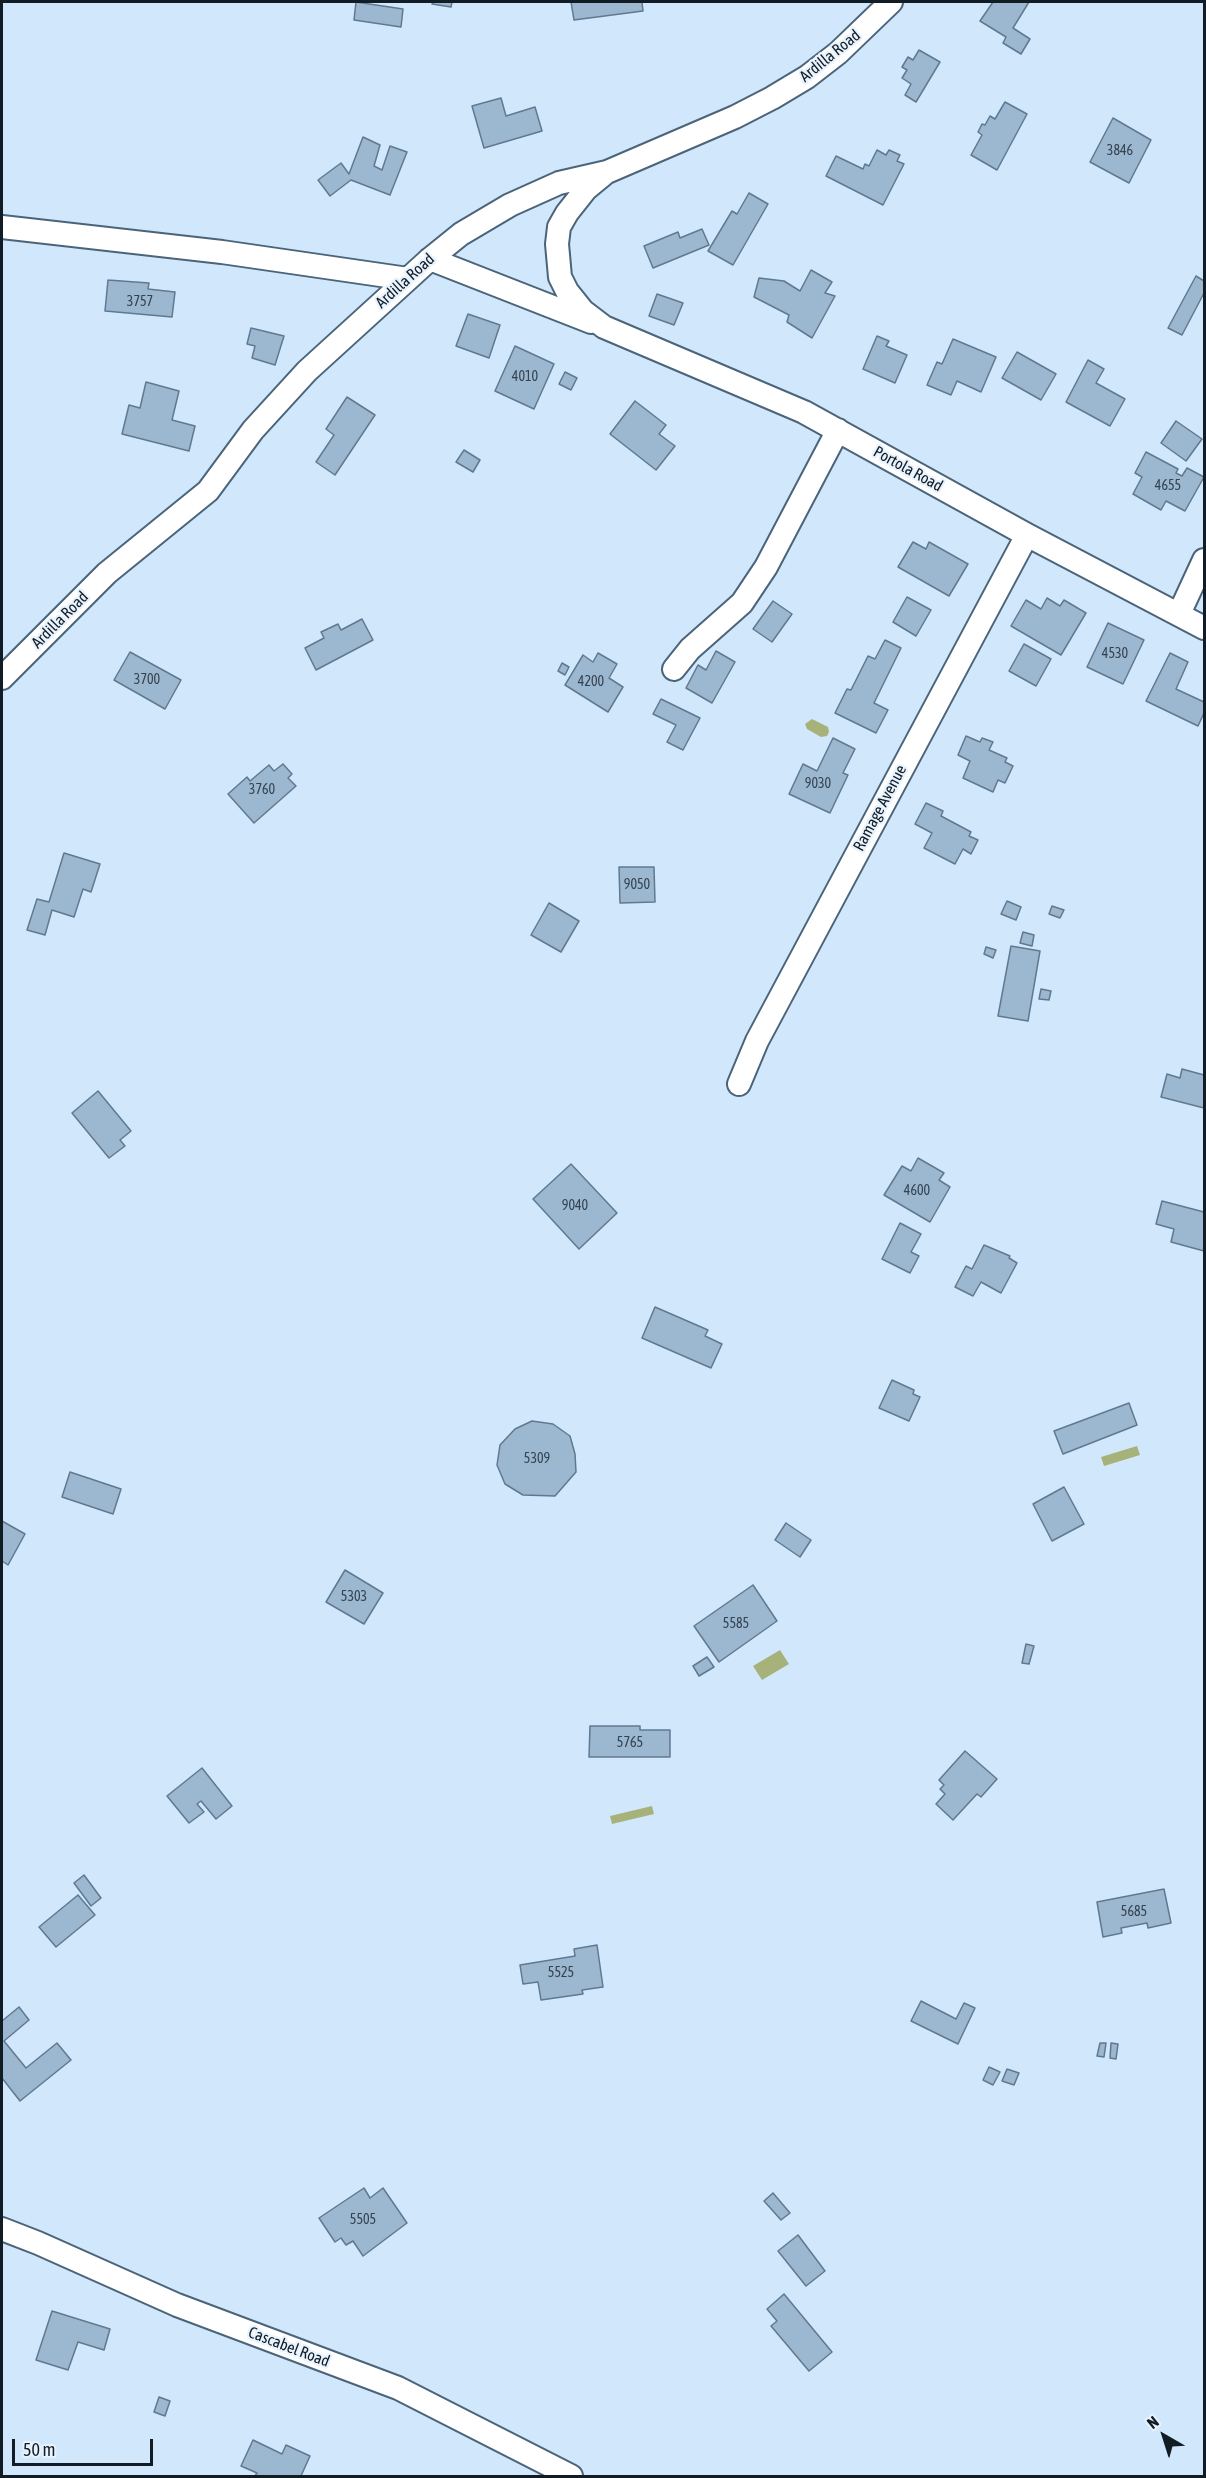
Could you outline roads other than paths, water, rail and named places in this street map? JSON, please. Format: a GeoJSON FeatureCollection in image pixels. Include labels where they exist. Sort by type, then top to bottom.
{"type":"FeatureCollection","features":[{"type":"Feature","properties":{"kind":"street","name":"Ardilla Road"},"geometry":{"type":"LineString","coordinates":[[2,678],[107,573],[208,491],[253,430],[307,371],[430,259],[461,234],[510,205],[560,183],[607,172],[735,117],[798,83],[838,53],[891,2]]}},
{"type":"Feature","properties":{"kind":"street","name":"Portola Road"},"geometry":{"type":"LineString","coordinates":[[604,327],[583,311],[567,291],[560,277],[557,244],[560,227],[567,213],[586,189],[607,172]]}},
{"type":"Feature","properties":{"kind":"street"},"geometry":{"type":"LineString","coordinates":[[2,227],[222,252],[408,279]]}},
{"type":"Feature","properties":{"kind":"street","name":"Portola Road"},"geometry":{"type":"LineString","coordinates":[[430,259],[604,327],[804,412],[1027,535],[1204,628]]}},
{"type":"Feature","properties":{"kind":"street"},"geometry":{"type":"LineString","coordinates":[[674,669],[690,649],[742,603],[766,567],[838,430]]}},
{"type":"Feature","properties":{"kind":"street","name":"Ramage Avenue"},"geometry":{"type":"LineString","coordinates":[[739,1084],[757,1041],[1027,535]]}},
{"type":"Feature","properties":{"kind":"street"},"geometry":{"type":"LineString","coordinates":[[1179,614],[1204,560]]}},
{"type":"Feature","properties":{"kind":"street","name":"Cascabel Road"},"geometry":{"type":"LineString","coordinates":[[2,2229],[177,2304],[398,2388],[571,2476]]}}]}
